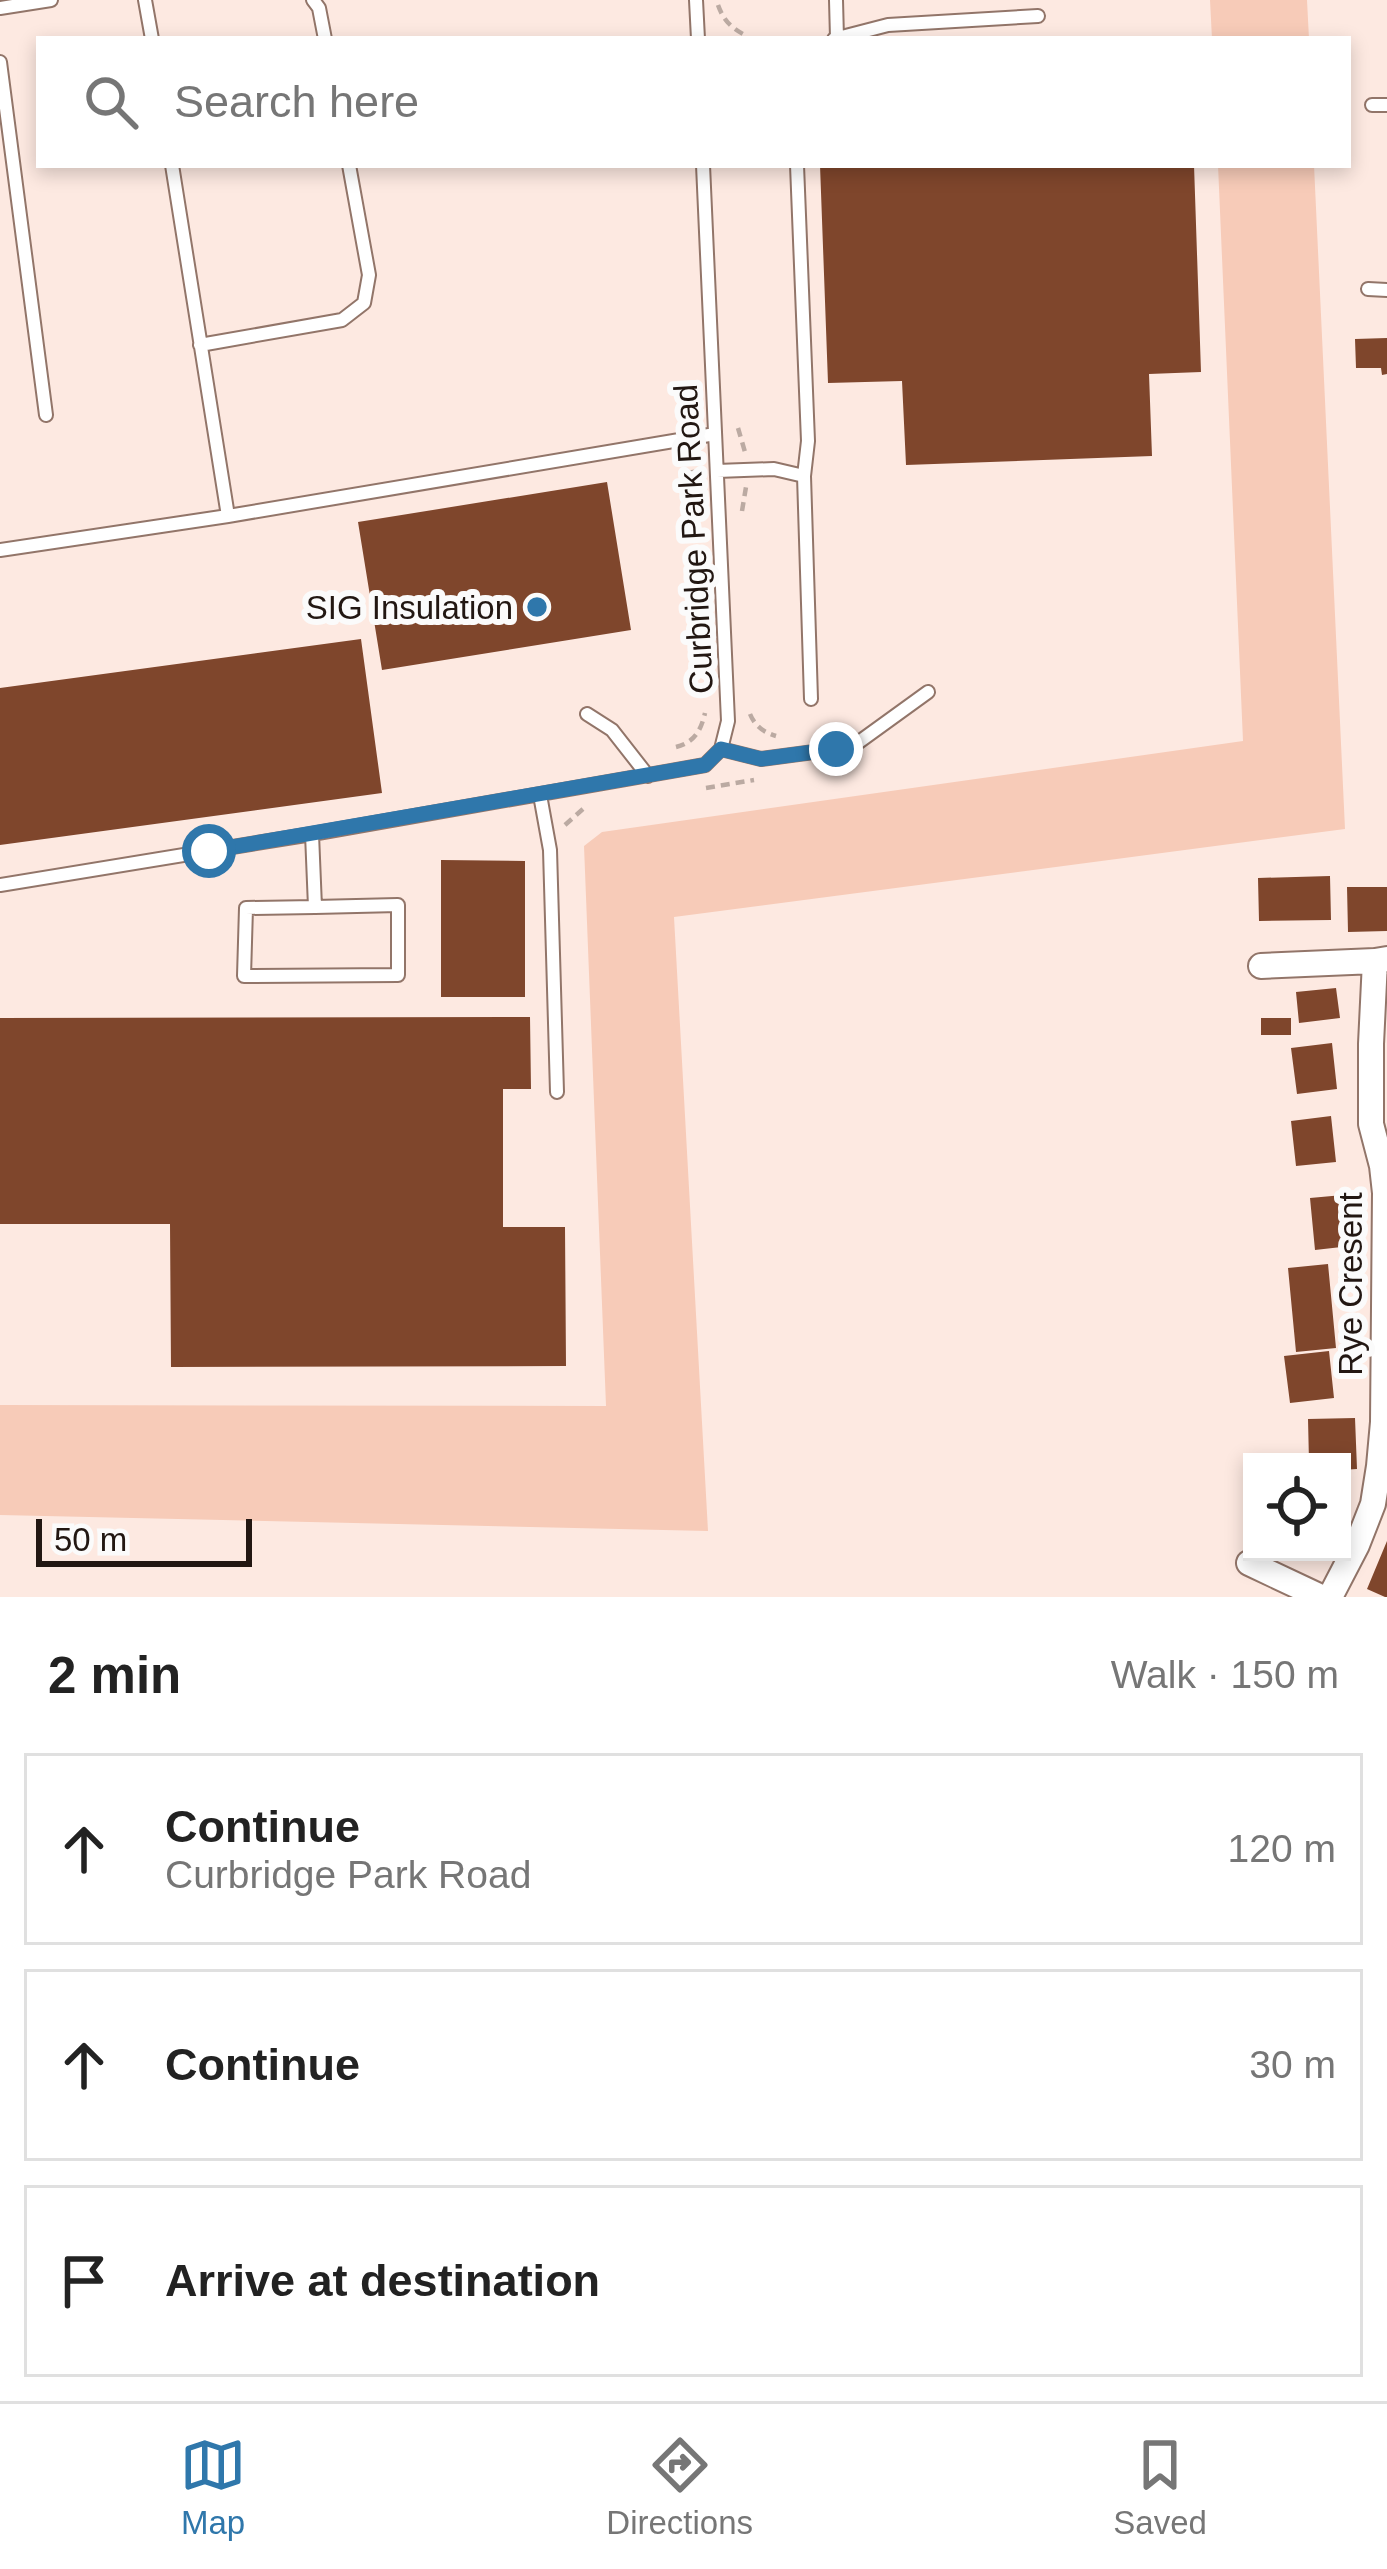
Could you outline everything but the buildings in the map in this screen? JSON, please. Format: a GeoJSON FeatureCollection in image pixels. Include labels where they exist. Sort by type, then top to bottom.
{"type":"FeatureCollection","features":[{"type":"Feature","properties":{"kind":"street","name":"Rye Cresent"},"geometry":{"type":"LineString","coordinates":[[1261,966],[1381,960],[1371,1044],[1371,1124],[1384,1193],[1383,1422],[1373,1504],[1330,1597]]}},
{"type":"Feature","properties":{"kind":"street"},"geometry":{"type":"LineString","coordinates":[[1250,1562],[1321,1597]]}},
{"type":"Feature","properties":{"kind":"lane"},"geometry":{"type":"LineString","coordinates":[[0,8],[51,0]]}},
{"type":"Feature","properties":{"kind":"lane"},"geometry":{"type":"LineString","coordinates":[[145,0],[151,36]]}},
{"type":"Feature","properties":{"kind":"lane"},"geometry":{"type":"LineString","coordinates":[[313,0],[324,36]]}},
{"type":"Feature","properties":{"kind":"lane"},"geometry":{"type":"LineString","coordinates":[[696,0],[698,36]]}},
{"type":"Feature","properties":{"kind":"lane"},"geometry":{"type":"LineString","coordinates":[[835,36],[836,0]]}},
{"type":"Feature","properties":{"kind":"lane"},"geometry":{"type":"LineString","coordinates":[[846,36],[888,25],[1038,16]]}},
{"type":"Feature","properties":{"kind":"lane"},"geometry":{"type":"LineString","coordinates":[[0,62],[46,415]]}},
{"type":"Feature","properties":{"kind":"lane"},"geometry":{"type":"LineString","coordinates":[[172,168],[228,516]]}},
{"type":"Feature","properties":{"kind":"lane"},"geometry":{"type":"LineString","coordinates":[[200,345],[342,320],[364,303],[369,275],[350,168]]}},
{"type":"Feature","properties":{"kind":"lane","name":"Curbridge Park Road"},"geometry":{"type":"LineString","coordinates":[[703,168],[728,721],[721,749]]}},
{"type":"Feature","properties":{"kind":"lane"},"geometry":{"type":"LineString","coordinates":[[797,168],[812,699]]}},
{"type":"Feature","properties":{"kind":"lane"},"geometry":{"type":"LineString","coordinates":[[1368,290],[1387,290]]}},
{"type":"Feature","properties":{"kind":"lane"},"geometry":{"type":"LineString","coordinates":[[0,550],[715,434]]}},
{"type":"Feature","properties":{"kind":"lane"},"geometry":{"type":"LineString","coordinates":[[717,471],[774,469],[804,476]]}},
{"type":"Feature","properties":{"kind":"lane"},"geometry":{"type":"LineString","coordinates":[[0,885],[672,772],[705,765],[721,749],[761,759],[852,747],[928,692]]}},
{"type":"Feature","properties":{"kind":"lane"},"geometry":{"type":"LineString","coordinates":[[587,714],[613,730],[648,776]]}},
{"type":"Feature","properties":{"kind":"lane"},"geometry":{"type":"LineString","coordinates":[[540,795],[550,850],[557,1092]]}},
{"type":"Feature","properties":{"kind":"lane"},"geometry":{"type":"LineString","coordinates":[[312,834],[315,907]]}},
{"type":"Feature","properties":{"kind":"lane"},"geometry":{"type":"LineString","coordinates":[[398,905],[398,975],[244,976],[246,908],[315,907],[398,905]]}},
{"type":"Feature","properties":{"kind":"path"},"geometry":{"type":"LineString","coordinates":[[716,0],[722,16],[743,36]]}},
{"type":"Feature","properties":{"kind":"path"},"geometry":{"type":"LineString","coordinates":[[738,428],[744,443],[747,495],[741,513]]}},
{"type":"Feature","properties":{"kind":"path"},"geometry":{"type":"LineString","coordinates":[[748,707],[754,723],[782,738]]}},
{"type":"Feature","properties":{"kind":"path"},"geometry":{"type":"LineString","coordinates":[[672,772],[668,748],[687,744],[700,731],[705,712]]}},
{"type":"Feature","properties":{"kind":"path"},"geometry":{"type":"LineString","coordinates":[[698,789],[768,778]]}},
{"type":"Feature","properties":{"kind":"path"},"geometry":{"type":"LineString","coordinates":[[560,837],[565,824],[580,810],[599,805]]}},
{"type":"Feature","properties":{"kind":"shaded area"},"geometry":{"type":"Polygon","coordinates":[[[1210,0],[1307,0],[1309,36],[1212,36],[1210,0]]]}},
{"type":"Feature","properties":{"kind":"shaded area"},"geometry":{"type":"Polygon","coordinates":[[[1218,168],[1314,168],[1345,829],[674,917],[708,1531],[0,1515],[0,1405],[606,1406],[584,846],[602,832],[1243,741],[1218,168]]]}},
{"type":"Feature","properties":{"kind":"place","name":"SIG Insulation"},"geometry":{"type":"Point","coordinates":[537,607]}},
{"type":"Feature","properties":{"kind":"route"},"geometry":{"type":"LineString","coordinates":[[209,851],[705,765],[721,749],[761,759],[836,749]]}}]}
